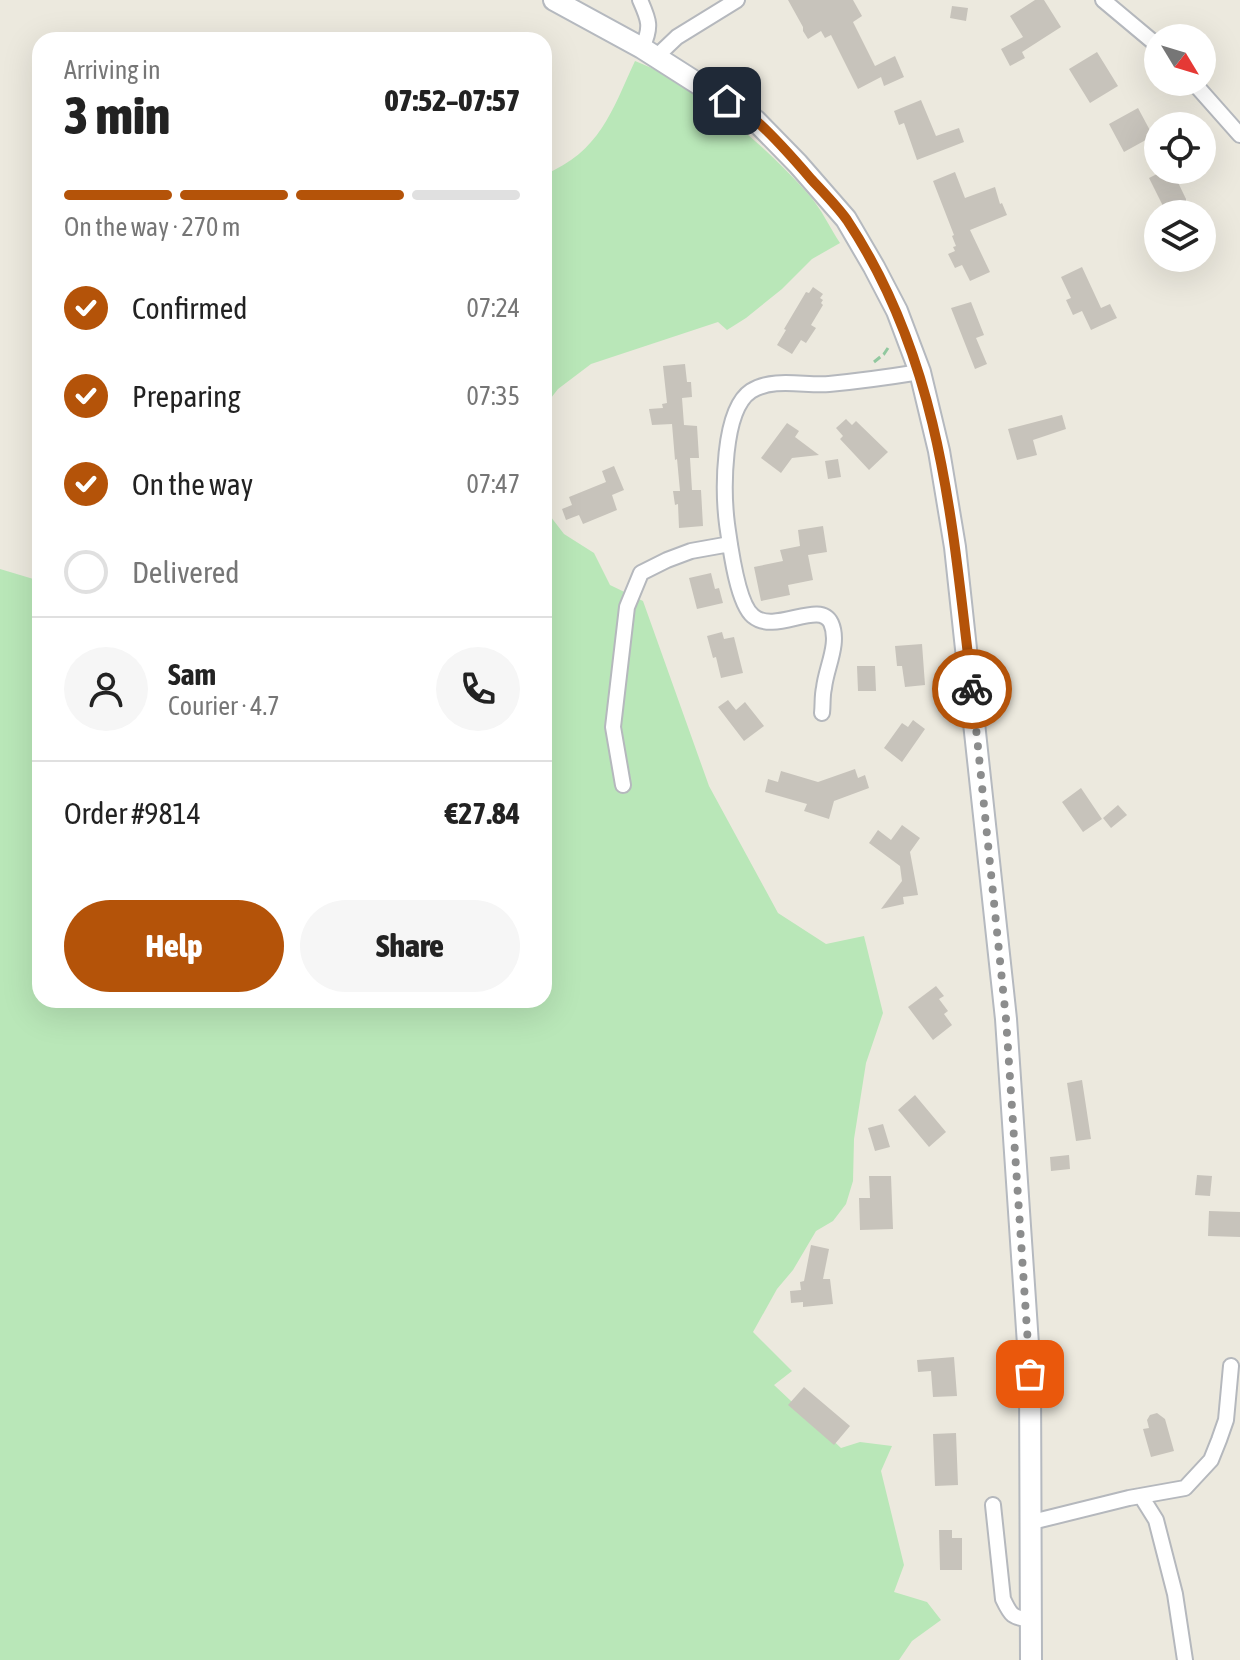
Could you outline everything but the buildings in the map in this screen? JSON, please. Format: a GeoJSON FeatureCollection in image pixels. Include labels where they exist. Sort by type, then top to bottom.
{"type":"FeatureCollection","features":[{"type":"Feature","properties":{"kind":"main road"},"geometry":{"type":"LineString","coordinates":[[554,0],[649,53],[751,116],[846,219],[900,319],[920,372],[939,451],[955,547],[1006,1019],[1030,1374],[1031,1660]]}},
{"type":"Feature","properties":{"kind":"street"},"geometry":{"type":"LineString","coordinates":[[640,0],[649,19],[649,53],[737,0]]}},
{"type":"Feature","properties":{"kind":"street"},"geometry":{"type":"LineString","coordinates":[[1103,0],[1144,34]]}},
{"type":"Feature","properties":{"kind":"street"},"geometry":{"type":"LineString","coordinates":[[1205,96],[1240,135]]}},
{"type":"Feature","properties":{"kind":"street"},"geometry":{"type":"LineString","coordinates":[[822,713],[833,646],[830,620],[815,613],[771,623],[760,621],[742,604],[725,508],[727,457],[736,410],[742,398],[754,389],[772,384],[824,384],[920,372]]}},
{"type":"Feature","properties":{"kind":"street"},"geometry":{"type":"LineString","coordinates":[[623,785],[613,727],[627,607],[641,573],[691,551],[730,544]]}},
{"type":"Feature","properties":{"kind":"street"},"geometry":{"type":"LineString","coordinates":[[1032,1522],[1185,1488],[1211,1460],[1226,1420],[1231,1366]]}},
{"type":"Feature","properties":{"kind":"street"},"geometry":{"type":"LineString","coordinates":[[1141,1496],[1156,1520],[1175,1594],[1185,1660]]}},
{"type":"Feature","properties":{"kind":"street"},"geometry":{"type":"LineString","coordinates":[[993,1505],[1003,1599],[1008,1612],[1014,1617],[1030,1620]]}},
{"type":"Feature","properties":{"kind":"path"},"geometry":{"type":"LineString","coordinates":[[866,364],[876,362],[884,354],[894,339],[900,319]]}},
{"type":"Feature","properties":{"kind":"green space"},"geometry":{"type":"Polygon","coordinates":[[[635,61],[658,71],[706,101],[752,138],[810,196],[840,243],[812,259],[782,289],[727,330],[718,322],[591,364],[552,397],[552,171],[591,142],[610,114],[635,61]]]}},
{"type":"Feature","properties":{"kind":"green space"},"geometry":{"type":"Polygon","coordinates":[[[552,518],[564,534],[594,553],[610,585],[643,601],[709,786],[778,913],[826,944],[864,936],[883,1013],[866,1063],[854,1139],[853,1181],[846,1204],[833,1221],[816,1231],[753,1332],[792,1371],[774,1385],[841,1448],[860,1442],[892,1446],[881,1471],[904,1565],[894,1592],[927,1602],[941,1620],[912,1641],[899,1660],[0,1660],[0,569],[32,579],[32,1008],[552,1008],[552,518]]]}},
{"type":"Feature","properties":{"kind":"way so far"},"geometry":{"type":"LineString","coordinates":[[972,689],[1006,1019],[1030,1374]]}},
{"type":"Feature","properties":{"kind":"route"},"geometry":{"type":"LineString","coordinates":[[727,101],[751,116],[846,219],[897,311],[920,372],[939,451],[955,547],[972,689]]}}]}
